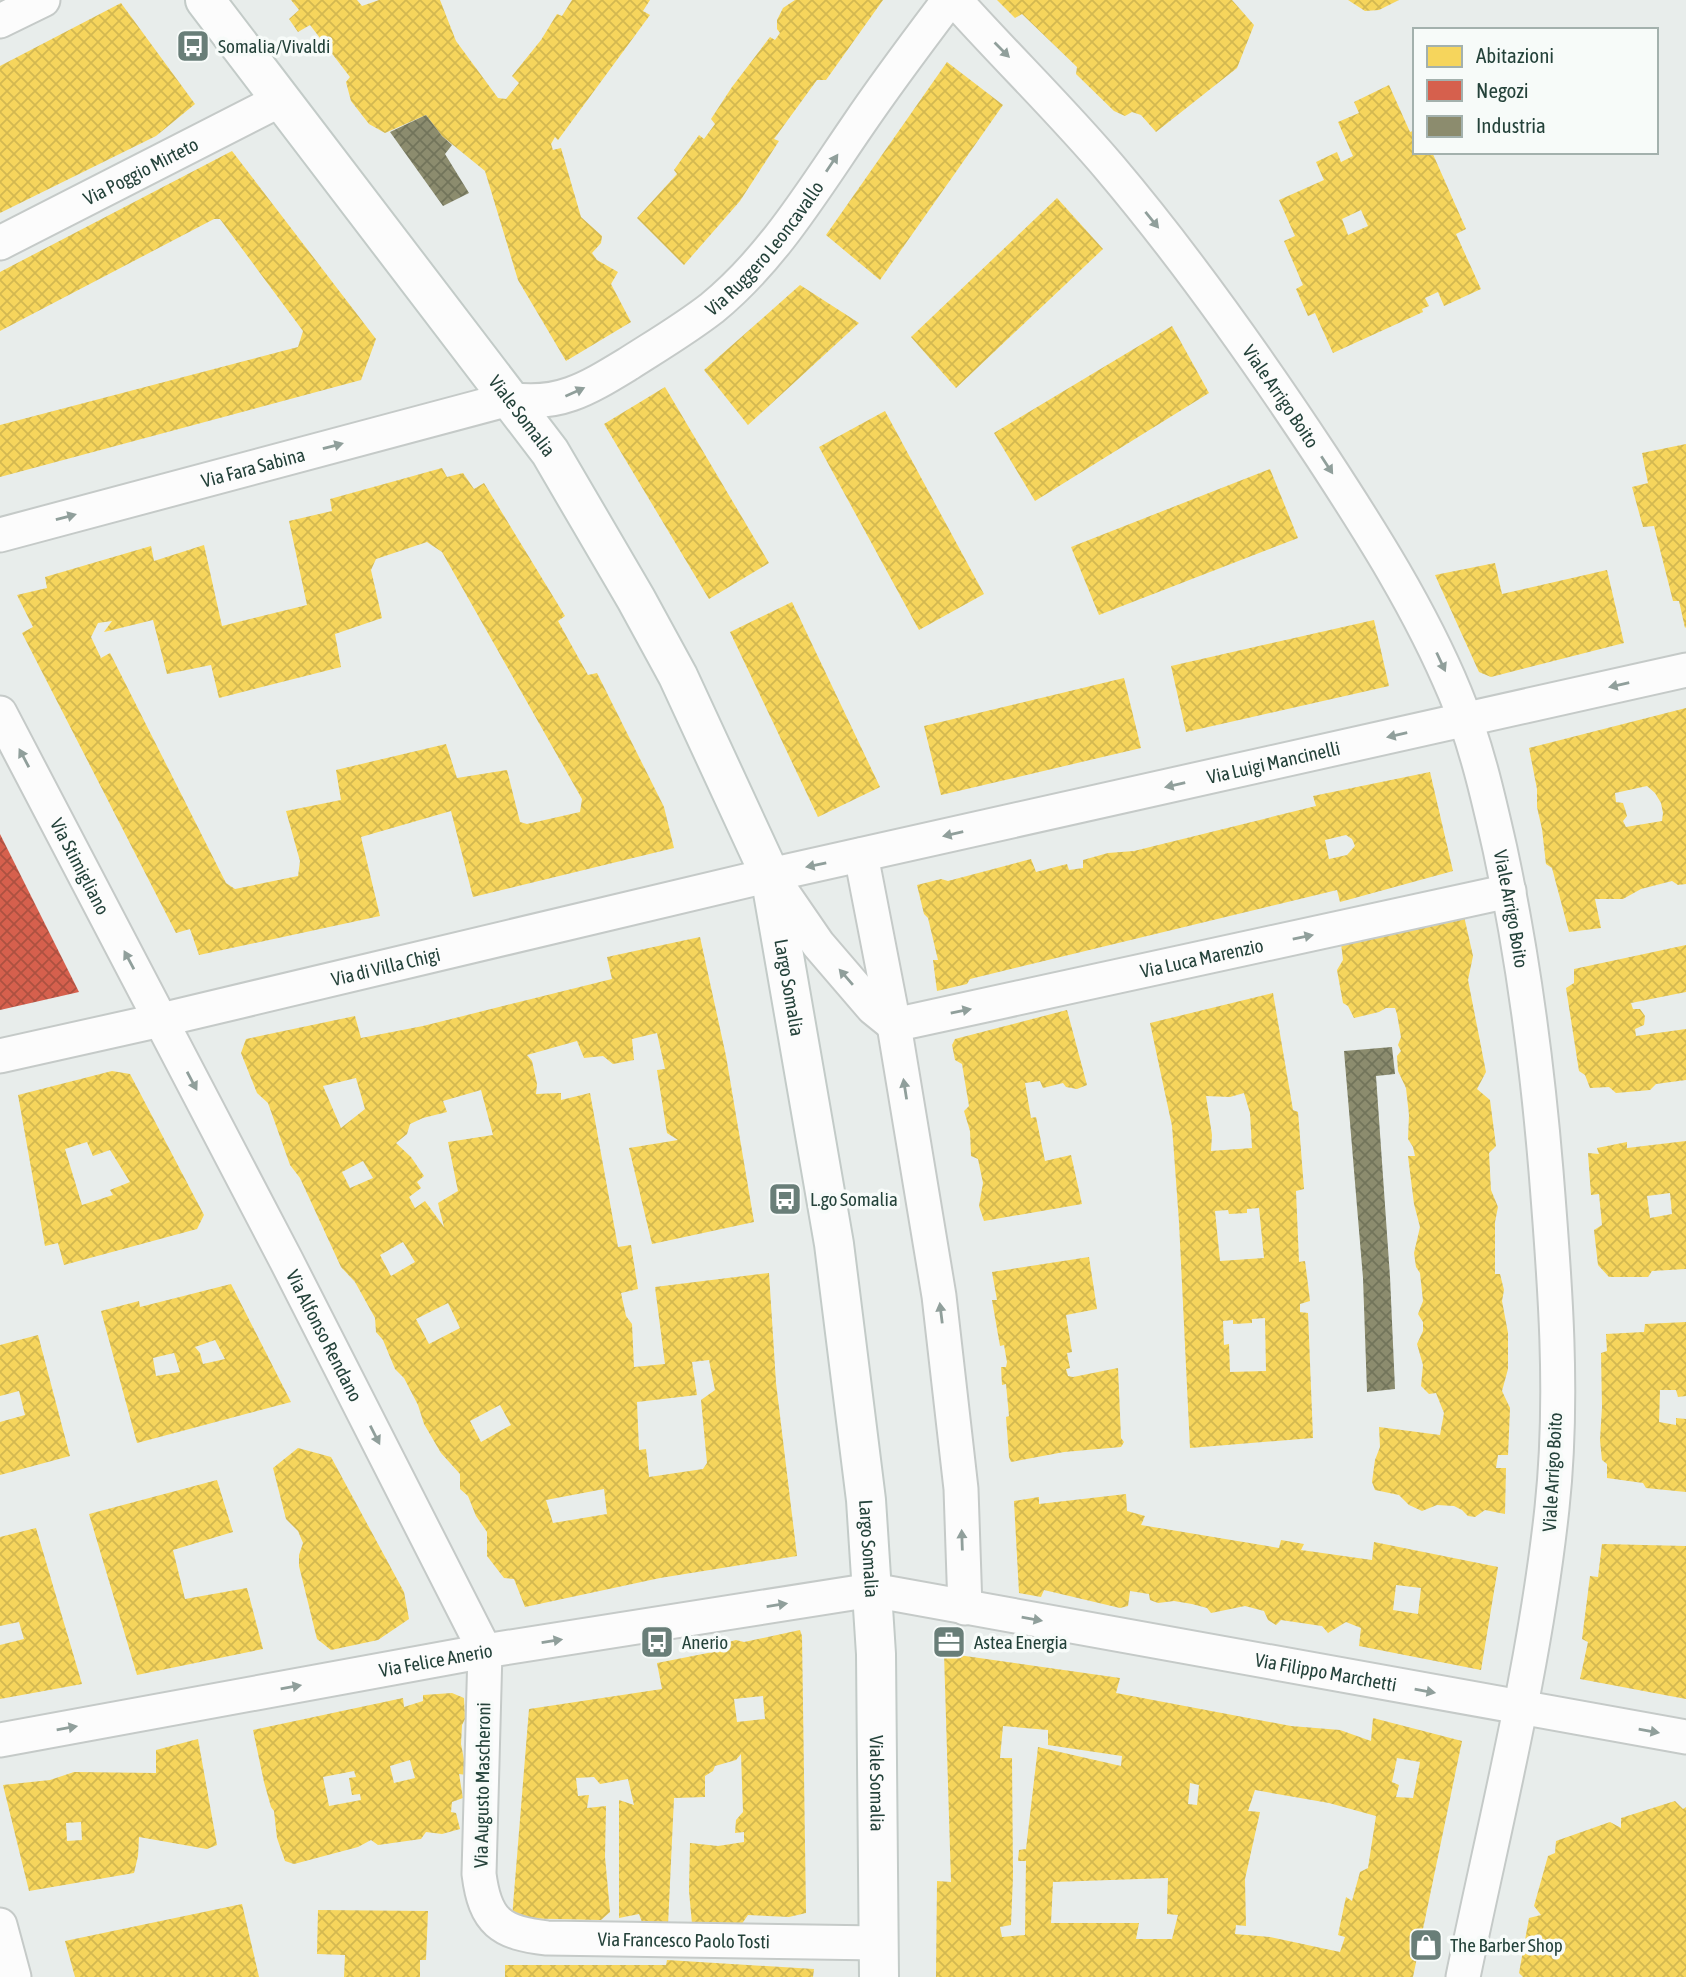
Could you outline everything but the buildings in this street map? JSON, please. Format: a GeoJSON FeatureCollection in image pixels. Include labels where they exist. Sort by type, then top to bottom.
{"type":"FeatureCollection","features":[{"type":"Feature","properties":{"kind":"main road","name":"Viale Somalia"},"geometry":{"type":"LineString","coordinates":[[205,0],[550,452],[642,609],[699,717],[770,875]]}},
{"type":"Feature","properties":{"kind":"main road","name":"Largo Somalia"},"geometry":{"type":"LineString","coordinates":[[770,875],[834,1244],[864,1489],[872,1590]]}},
{"type":"Feature","properties":{"kind":"main road","name":"Viale Somalia"},"geometry":{"type":"LineString","coordinates":[[872,1590],[879,1798],[879,1960]]}},
{"type":"Feature","properties":{"kind":"street"},"geometry":{"type":"LineString","coordinates":[[0,21],[43,0]]}},
{"type":"Feature","properties":{"kind":"street","name":"Via Ruggero Leoncavallo"},"geometry":{"type":"LineString","coordinates":[[509,399],[542,402],[570,395],[652,349],[713,307],[766,254],[787,228],[859,123],[949,0]]}},
{"type":"Feature","properties":{"kind":"street","name":"Viale Arrigo Boito"},"geometry":{"type":"LineString","coordinates":[[955,0],[1035,83],[1108,165],[1198,277],[1282,395],[1394,571],[1438,655],[1466,720],[1488,796],[1522,958],[1536,1055],[1551,1227],[1556,1349],[1556,1444],[1552,1506],[1534,1631],[1463,1977]]}},
{"type":"Feature","properties":{"kind":"street","name":"Via Poggio Mirteto"},"geometry":{"type":"LineString","coordinates":[[0,243],[280,100]]}},
{"type":"Feature","properties":{"kind":"street","name":"Via Fara Sabina"},"geometry":{"type":"LineString","coordinates":[[0,535],[509,399]]}},
{"type":"Feature","properties":{"kind":"street","name":"Via Luigi Mancinelli"},"geometry":{"type":"LineString","coordinates":[[861,855],[1686,670]]}},
{"type":"Feature","properties":{"kind":"street","name":"Via Stimigliano"},"geometry":{"type":"LineString","coordinates":[[0,713],[161,1020]]}},
{"type":"Feature","properties":{"kind":"street"},"geometry":{"type":"LineString","coordinates":[[770,875],[861,855],[894,1025],[944,1334],[961,1489],[965,1608]]}},
{"type":"Feature","properties":{"kind":"street","name":"Via di Villa Chigi"},"geometry":{"type":"LineString","coordinates":[[0,1056],[770,875]]}},
{"type":"Feature","properties":{"kind":"street","name":"Largo Somalia"},"geometry":{"type":"LineString","coordinates":[[770,875],[818,944],[873,1008],[894,1025]]}},
{"type":"Feature","properties":{"kind":"street","name":"Via Luca Marenzio"},"geometry":{"type":"LineString","coordinates":[[894,1025],[1509,891]]}},
{"type":"Feature","properties":{"kind":"street","name":"Via Alfonso Rendano"},"geometry":{"type":"LineString","coordinates":[[161,1020],[485,1651]]}},
{"type":"Feature","properties":{"kind":"street","name":"Largo Somalia"},"geometry":{"type":"LineString","coordinates":[[872,1590],[965,1608]]}},
{"type":"Feature","properties":{"kind":"street","name":"Via Felice Anerio"},"geometry":{"type":"LineString","coordinates":[[0,1740],[485,1651],[872,1590]]}},
{"type":"Feature","properties":{"kind":"street","name":"Via Filippo Marchetti"},"geometry":{"type":"LineString","coordinates":[[965,1608],[1686,1737]]}},
{"type":"Feature","properties":{"kind":"street","name":"Via Augusto Mascheroni"},"geometry":{"type":"LineString","coordinates":[[485,1651],[479,1874],[486,1908],[492,1917]]}},
{"type":"Feature","properties":{"kind":"street","name":"Via Francesco Paolo Tosti"},"geometry":{"type":"LineString","coordinates":[[492,1917],[511,1931],[547,1938],[879,1960]]}},
{"type":"Feature","properties":{"kind":"street"},"geometry":{"type":"LineString","coordinates":[[0,1926],[14,1977]]}},
{"type":"Feature","properties":{"kind":"place","name":"Somalia/Vivaldi"},"geometry":{"type":"Point","coordinates":[193,46]}},
{"type":"Feature","properties":{"kind":"place","name":"L.go Somalia"},"geometry":{"type":"Point","coordinates":[785,1199]}},
{"type":"Feature","properties":{"kind":"place","name":"Anerio"},"geometry":{"type":"Point","coordinates":[657,1642]}},
{"type":"Feature","properties":{"kind":"place","name":"Astea Energia"},"geometry":{"type":"Point","coordinates":[949,1642]}},
{"type":"Feature","properties":{"kind":"place","name":"The Barber Shop"},"geometry":{"type":"Point","coordinates":[1426,1945]}}]}
